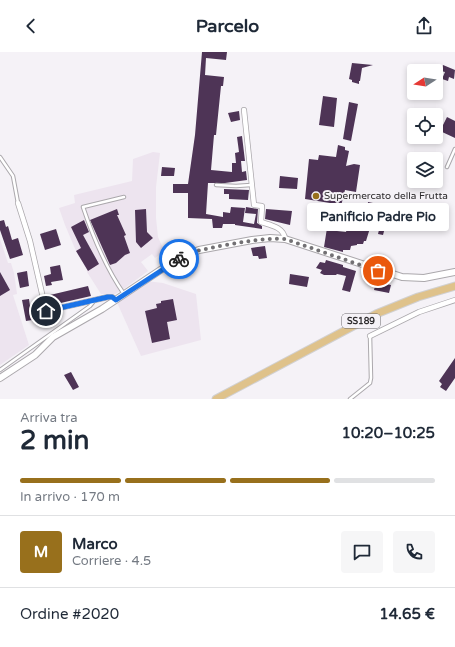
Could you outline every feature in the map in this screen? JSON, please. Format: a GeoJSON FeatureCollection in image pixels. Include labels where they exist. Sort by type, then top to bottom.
{"type":"FeatureCollection","features":[{"type":"Feature","properties":{"kind":"main road","name":"SS189"},"geometry":{"type":"LineString","coordinates":[[216,399],[376,314],[455,286]]}},
{"type":"Feature","properties":{"kind":"street"},"geometry":{"type":"LineString","coordinates":[[244,110],[254,205],[262,206],[261,222],[279,228],[285,235],[285,239]]}},
{"type":"Feature","properties":{"kind":"street"},"geometry":{"type":"LineString","coordinates":[[18,203],[30,241],[46,311],[108,297],[112,297],[116,300]]}},
{"type":"Feature","properties":{"kind":"street"},"geometry":{"type":"LineString","coordinates":[[1,373],[35,355],[53,337],[124,295],[168,265],[199,250],[252,240],[270,238],[285,239],[337,254],[402,278],[424,278],[455,272]]}},
{"type":"Feature","properties":{"kind":"street"},"geometry":{"type":"LineString","coordinates":[[370,336],[420,312],[455,300]]}},
{"type":"Feature","properties":{"kind":"lane"},"geometry":{"type":"LineString","coordinates":[[448,167],[455,149]]}},
{"type":"Feature","properties":{"kind":"lane"},"geometry":{"type":"LineString","coordinates":[[0,157],[1,162],[12,176],[18,203]]}},
{"type":"Feature","properties":{"kind":"lane"},"geometry":{"type":"LineString","coordinates":[[216,185],[252,185]]}},
{"type":"Feature","properties":{"kind":"lane"},"geometry":{"type":"LineString","coordinates":[[124,197],[83,207],[89,224],[115,281],[124,295]]}},
{"type":"Feature","properties":{"kind":"lane"},"geometry":{"type":"LineString","coordinates":[[1,373],[90,306],[95,300]]}},
{"type":"Feature","properties":{"kind":"lane"},"geometry":{"type":"LineString","coordinates":[[53,337],[57,330]]}},
{"type":"Feature","properties":{"kind":"lane"},"geometry":{"type":"LineString","coordinates":[[350,399],[370,383],[370,336]]}},
{"type":"Feature","properties":{"kind":"shaded area"},"geometry":{"type":"Polygon","coordinates":[[[153,152],[160,153],[156,187],[156,218],[158,237],[162,246],[166,250],[155,258],[152,254],[141,262],[148,271],[125,288],[115,294],[101,294],[76,251],[59,208],[75,203],[74,195],[132,181],[133,159],[153,152]]]}},
{"type":"Feature","properties":{"kind":"shaded area"},"geometry":{"type":"Polygon","coordinates":[[[0,239],[8,263],[11,263],[14,273],[17,294],[13,295],[29,345],[0,365],[0,239]]]}},
{"type":"Feature","properties":{"kind":"shaded area"},"geometry":{"type":"Polygon","coordinates":[[[146,281],[163,283],[196,294],[201,340],[141,356],[115,298],[146,281]]]}},
{"type":"Feature","properties":{"kind":"building"},"geometry":{"type":"Polygon","coordinates":[[[202,52],[227,52],[226,60],[206,58],[205,75],[224,77],[223,86],[221,86],[216,135],[214,135],[211,170],[232,172],[232,163],[236,163],[235,153],[239,152],[237,137],[242,136],[245,161],[241,161],[242,172],[246,171],[247,180],[225,183],[208,183],[206,214],[223,217],[223,212],[230,213],[231,207],[245,208],[243,222],[254,224],[256,214],[245,213],[246,207],[258,209],[257,223],[262,226],[262,229],[235,224],[223,224],[222,228],[213,228],[212,219],[188,218],[188,193],[173,193],[173,184],[188,184],[195,135],[202,52]]]}},
{"type":"Feature","properties":{"kind":"building"},"geometry":{"type":"Polygon","coordinates":[[[352,63],[373,65],[362,68],[359,84],[352,82],[352,80],[349,79],[352,63]]]}},
{"type":"Feature","properties":{"kind":"building"},"geometry":{"type":"Polygon","coordinates":[[[443,65],[455,70],[454,79],[449,77],[448,81],[443,79],[445,72],[443,72],[443,65]]]}},
{"type":"Feature","properties":{"kind":"building"},"geometry":{"type":"Polygon","coordinates":[[[323,96],[337,98],[334,127],[319,125],[323,96]]]}},
{"type":"Feature","properties":{"kind":"building"},"geometry":{"type":"Polygon","coordinates":[[[349,102],[358,104],[351,141],[343,139],[349,102]]]}},
{"type":"Feature","properties":{"kind":"building"},"geometry":{"type":"Polygon","coordinates":[[[239,111],[240,120],[231,122],[228,113],[239,111]]]}},
{"type":"Feature","properties":{"kind":"building"},"geometry":{"type":"Polygon","coordinates":[[[447,117],[455,121],[455,138],[443,132],[443,125],[447,117]]]}},
{"type":"Feature","properties":{"kind":"building"},"geometry":{"type":"Polygon","coordinates":[[[338,145],[345,147],[345,150],[349,151],[346,166],[354,164],[360,165],[356,192],[345,190],[341,206],[337,206],[336,215],[339,215],[337,231],[346,232],[349,220],[345,220],[346,214],[354,212],[367,214],[368,202],[373,203],[370,228],[366,241],[364,241],[363,244],[351,246],[350,250],[343,250],[343,252],[324,247],[327,228],[329,228],[332,206],[330,206],[330,203],[305,199],[309,159],[318,160],[319,155],[336,157],[338,145]]]}},
{"type":"Feature","properties":{"kind":"building"},"geometry":{"type":"Polygon","coordinates":[[[162,167],[175,168],[174,176],[161,176],[162,167]]]}},
{"type":"Feature","properties":{"kind":"building"},"geometry":{"type":"Polygon","coordinates":[[[280,176],[298,178],[297,189],[279,188],[280,176]]]}},
{"type":"Feature","properties":{"kind":"building"},"geometry":{"type":"Polygon","coordinates":[[[224,189],[249,190],[248,200],[229,199],[229,194],[224,194],[224,189]]]}},
{"type":"Feature","properties":{"kind":"building"},"geometry":{"type":"Polygon","coordinates":[[[117,209],[119,215],[117,215],[126,235],[124,236],[130,253],[125,255],[116,263],[110,265],[90,220],[117,209]]]}},
{"type":"Feature","properties":{"kind":"building"},"geometry":{"type":"Polygon","coordinates":[[[146,209],[147,232],[153,238],[141,248],[136,242],[135,210],[146,209]]]}},
{"type":"Feature","properties":{"kind":"building"},"geometry":{"type":"Polygon","coordinates":[[[266,209],[292,211],[290,225],[265,219],[266,209]]]}},
{"type":"Feature","properties":{"kind":"building"},"geometry":{"type":"Polygon","coordinates":[[[382,218],[387,220],[383,235],[378,234],[382,218]]]}},
{"type":"Feature","properties":{"kind":"building"},"geometry":{"type":"Polygon","coordinates":[[[4,220],[6,227],[8,226],[12,240],[18,238],[23,255],[10,259],[0,230],[0,221],[4,220]]]}},
{"type":"Feature","properties":{"kind":"building"},"geometry":{"type":"Polygon","coordinates":[[[84,220],[89,232],[83,235],[99,264],[88,271],[76,251],[81,248],[71,227],[84,220]]]}},
{"type":"Feature","properties":{"kind":"building"},"geometry":{"type":"Polygon","coordinates":[[[56,229],[61,245],[45,250],[40,234],[56,229]]]}},
{"type":"Feature","properties":{"kind":"building"},"geometry":{"type":"Polygon","coordinates":[[[265,246],[267,258],[259,259],[258,256],[253,256],[251,248],[265,246]]]}},
{"type":"Feature","properties":{"kind":"building"},"geometry":{"type":"Polygon","coordinates":[[[326,260],[356,271],[350,292],[342,290],[346,276],[337,274],[324,275],[320,273],[322,270],[316,268],[320,262],[325,263],[326,260]]]}},
{"type":"Feature","properties":{"kind":"building"},"geometry":{"type":"Polygon","coordinates":[[[60,265],[63,280],[51,282],[52,285],[46,286],[44,276],[51,274],[50,267],[60,265]]]}},
{"type":"Feature","properties":{"kind":"building"},"geometry":{"type":"Polygon","coordinates":[[[27,271],[29,286],[20,288],[17,273],[27,271]]]}},
{"type":"Feature","properties":{"kind":"building"},"geometry":{"type":"Polygon","coordinates":[[[0,272],[10,290],[0,296],[0,272]]]}},
{"type":"Feature","properties":{"kind":"building"},"geometry":{"type":"Polygon","coordinates":[[[290,274],[309,277],[307,287],[289,284],[290,274]]]}},
{"type":"Feature","properties":{"kind":"building"},"geometry":{"type":"Polygon","coordinates":[[[376,282],[391,285],[389,293],[374,290],[376,282]]]}},
{"type":"Feature","properties":{"kind":"building"},"geometry":{"type":"Polygon","coordinates":[[[88,286],[91,296],[52,305],[50,295],[88,286]]]}},
{"type":"Feature","properties":{"kind":"building"},"geometry":{"type":"Polygon","coordinates":[[[29,299],[32,320],[26,321],[22,300],[29,299]]]}},
{"type":"Feature","properties":{"kind":"building"},"geometry":{"type":"Polygon","coordinates":[[[173,299],[177,320],[167,322],[170,339],[152,343],[145,311],[157,308],[156,304],[161,303],[161,301],[173,299]]]}},
{"type":"Feature","properties":{"kind":"building"},"geometry":{"type":"Polygon","coordinates":[[[455,358],[455,378],[446,391],[440,387],[442,384],[439,381],[455,358]]]}},
{"type":"Feature","properties":{"kind":"building"},"geometry":{"type":"Polygon","coordinates":[[[71,372],[79,387],[73,390],[64,375],[71,372]]]}},
{"type":"Feature","properties":{"kind":"way so far"},"geometry":{"type":"LineString","coordinates":[[179,259],[199,250],[270,238],[285,239],[378,271]]}},
{"type":"Feature","properties":{"kind":"place","name":"Supermercato della Frutta"},"geometry":{"type":"Point","coordinates":[316,196]}},
{"type":"Feature","properties":{"kind":"place","name":"Panificio Padre Pio"},"geometry":{"type":"Point","coordinates":[378,271]}},
{"type":"Feature","properties":{"kind":"route"},"geometry":{"type":"LineString","coordinates":[[46,311],[108,297],[112,297],[116,300],[179,259]]}}]}
